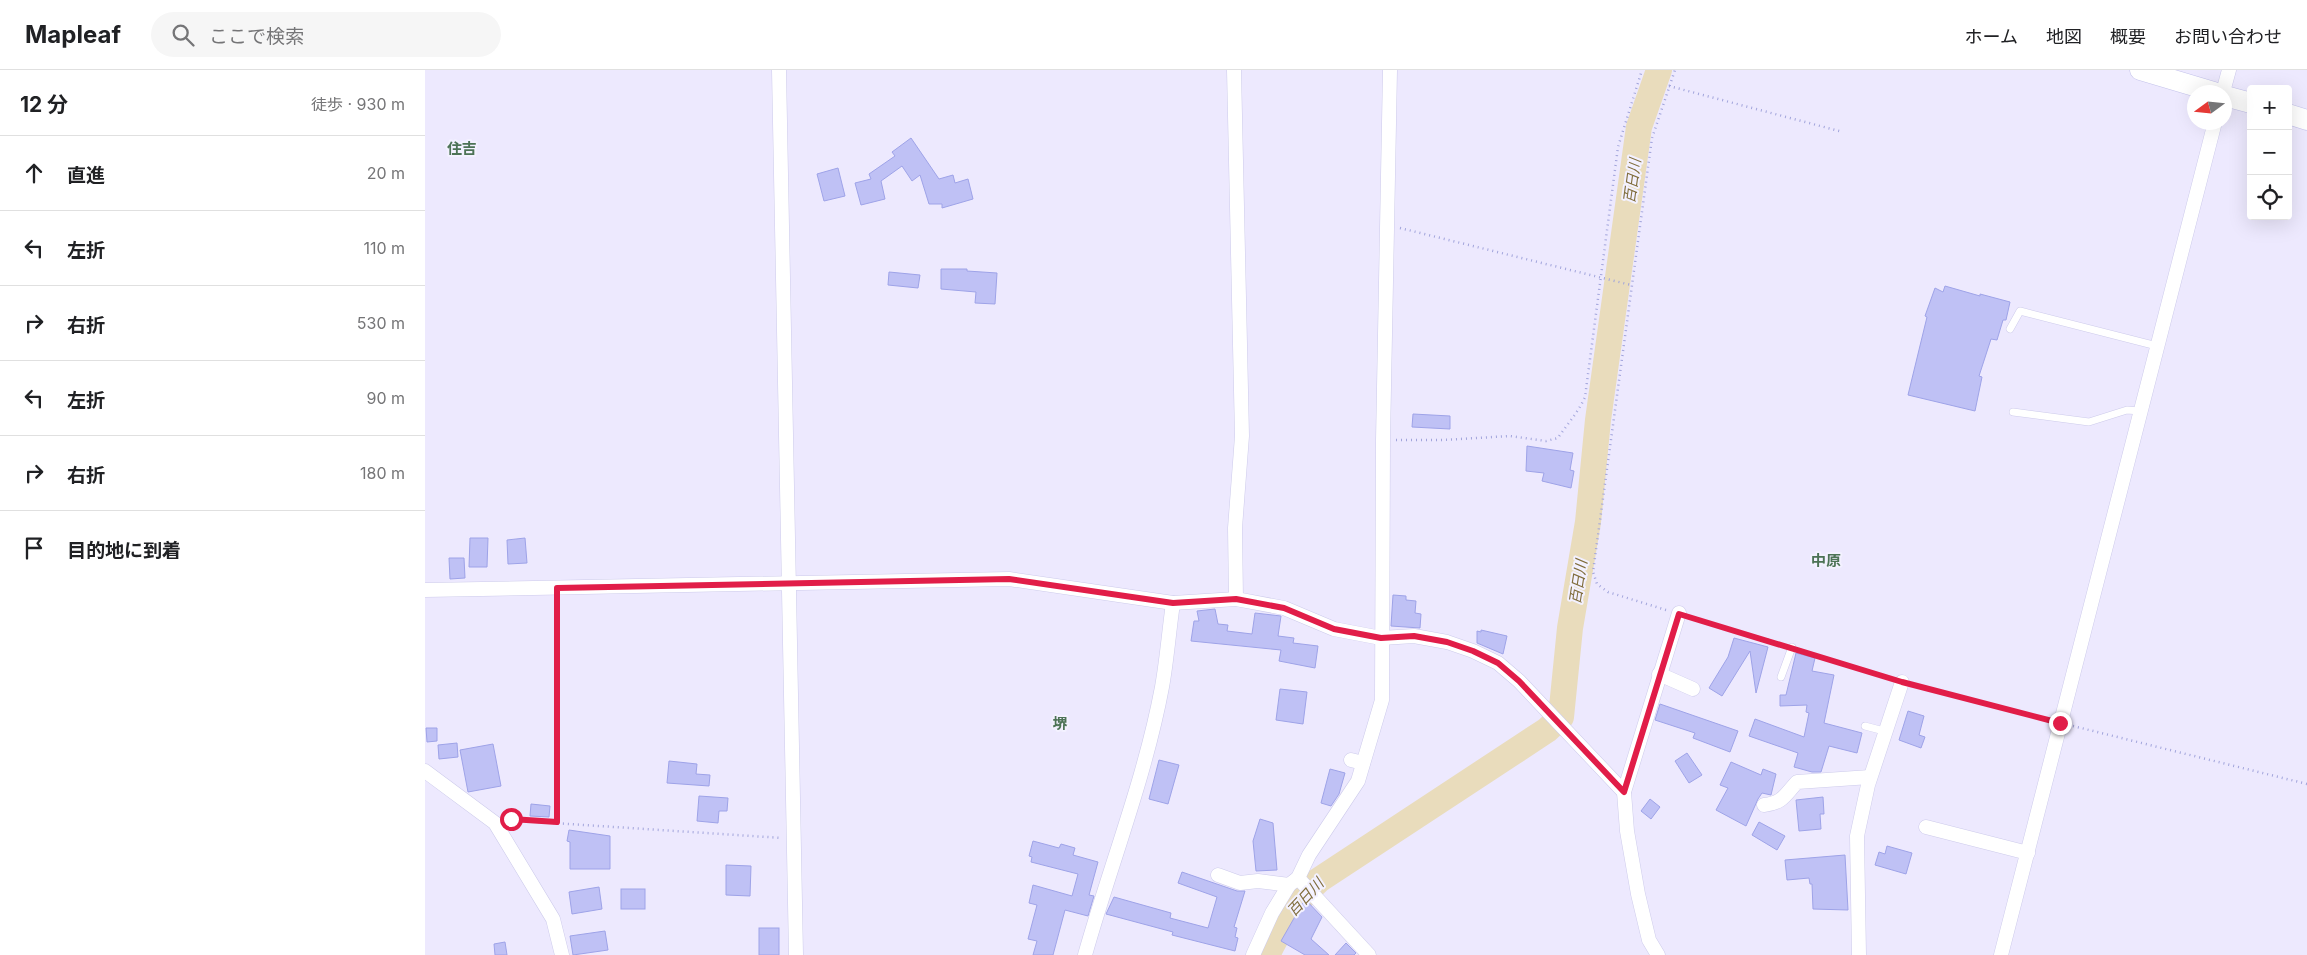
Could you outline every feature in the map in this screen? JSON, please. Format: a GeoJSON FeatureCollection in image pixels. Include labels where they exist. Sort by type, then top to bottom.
{"type":"FeatureCollection","features":[{"type":"Feature","properties":{"kind":"street"},"geometry":{"type":"LineString","coordinates":[[779,70],[796,955]]}},
{"type":"Feature","properties":{"kind":"street"},"geometry":{"type":"LineString","coordinates":[[1234,70],[1242,436],[1235,528],[1236,599]]}},
{"type":"Feature","properties":{"kind":"street"},"geometry":{"type":"LineString","coordinates":[[1253,955],[1272,912],[1302,886],[1309,855],[1358,781],[1357,761],[1381,700],[1386,225],[1390,70]]}},
{"type":"Feature","properties":{"kind":"street"},"geometry":{"type":"LineString","coordinates":[[2140,70],[2190,85]]}},
{"type":"Feature","properties":{"kind":"street"},"geometry":{"type":"LineString","coordinates":[[2226,85],[2229,70]]}},
{"type":"Feature","properties":{"kind":"street"},"geometry":{"type":"LineString","coordinates":[[2232,97],[2247,102]]}},
{"type":"Feature","properties":{"kind":"street"},"geometry":{"type":"LineString","coordinates":[[2292,115],[2307,120]]}},
{"type":"Feature","properties":{"kind":"street"},"geometry":{"type":"LineString","coordinates":[[2001,955],[2213,130]]}},
{"type":"Feature","properties":{"kind":"street"},"geometry":{"type":"LineString","coordinates":[[425,590],[1009,579],[1173,603],[1236,599],[1284,608],[1334,629],[1381,638],[1414,636],[1447,642],[1473,651],[1498,663],[1519,681],[1624,792]]}},
{"type":"Feature","properties":{"kind":"street"},"geometry":{"type":"LineString","coordinates":[[1085,955],[1147,750],[1162,687],[1173,603]]}},
{"type":"Feature","properties":{"kind":"street"},"geometry":{"type":"LineString","coordinates":[[1658,955],[1649,940],[1638,894],[1627,831],[1624,792],[1679,614]]}},
{"type":"Feature","properties":{"kind":"street"},"geometry":{"type":"LineString","coordinates":[[1659,674],[1693,689]]}},
{"type":"Feature","properties":{"kind":"street"},"geometry":{"type":"LineString","coordinates":[[1859,955],[1857,836],[1870,777],[1902,682]]}},
{"type":"Feature","properties":{"kind":"street"},"geometry":{"type":"LineString","coordinates":[[425,771],[495,823],[553,919],[562,955]]}},
{"type":"Feature","properties":{"kind":"street"},"geometry":{"type":"LineString","coordinates":[[1764,805],[1781,801],[1797,782],[1870,777]]}},
{"type":"Feature","properties":{"kind":"street"},"geometry":{"type":"LineString","coordinates":[[1927,827],[2028,852]]}},
{"type":"Feature","properties":{"kind":"street"},"geometry":{"type":"LineString","coordinates":[[1218,875],[1240,883],[1259,881],[1302,886],[1369,955]]}},
{"type":"Feature","properties":{"kind":"lane"},"geometry":{"type":"LineString","coordinates":[[2010,329],[2020,311],[2157,346]]}},
{"type":"Feature","properties":{"kind":"lane"},"geometry":{"type":"LineString","coordinates":[[2013,412],[2089,422],[2127,410],[2140,411]]}},
{"type":"Feature","properties":{"kind":"lane"},"geometry":{"type":"LineString","coordinates":[[1781,677],[1792,647]]}},
{"type":"Feature","properties":{"kind":"lane"},"geometry":{"type":"LineString","coordinates":[[1865,726],[1884,731]]}},
{"type":"Feature","properties":{"kind":"path"},"geometry":{"type":"LineString","coordinates":[[1383,440],[1443,440],[1510,436],[1546,441],[1558,438],[1566,425],[1578,412],[1585,397],[1618,147],[1642,70]]}},
{"type":"Feature","properties":{"kind":"path"},"geometry":{"type":"LineString","coordinates":[[1675,70],[1653,138],[1631,285],[1593,572],[1597,584],[1608,592],[1902,682],[2307,784]]}},
{"type":"Feature","properties":{"kind":"path"},"geometry":{"type":"LineString","coordinates":[[1669,86],[1843,132]]}},
{"type":"Feature","properties":{"kind":"path"},"geometry":{"type":"LineString","coordinates":[[1386,225],[1601,276],[1631,285]]}},
{"type":"Feature","properties":{"kind":"path"},"geometry":{"type":"LineString","coordinates":[[557,588],[557,822]]}},
{"type":"Feature","properties":{"kind":"path"},"geometry":{"type":"LineString","coordinates":[[495,823],[511,819],[793,839]]}},
{"type":"Feature","properties":{"kind":"building"},"geometry":{"type":"Polygon","coordinates":[[[911,138],[939,179],[953,175],[955,183],[968,179],[973,199],[942,208],[942,204],[929,204],[920,175],[912,181],[902,166],[881,181],[885,199],[861,205],[855,183],[871,179],[869,174],[895,156],[892,152],[911,138]]]}},
{"type":"Feature","properties":{"kind":"building"},"geometry":{"type":"Polygon","coordinates":[[[838,168],[845,196],[824,201],[817,174],[838,168]]]}},
{"type":"Feature","properties":{"kind":"building"},"geometry":{"type":"Polygon","coordinates":[[[941,269],[967,269],[967,271],[997,273],[995,304],[975,303],[976,292],[941,289],[941,269]]]}},
{"type":"Feature","properties":{"kind":"building"},"geometry":{"type":"Polygon","coordinates":[[[889,272],[920,275],[918,288],[888,285],[889,272]]]}},
{"type":"Feature","properties":{"kind":"building"},"geometry":{"type":"Polygon","coordinates":[[[1945,286],[2010,302],[2006,320],[2003,320],[1997,340],[1991,339],[1979,376],[1982,377],[1975,411],[1908,395],[1927,317],[1925,316],[1935,288],[1943,292],[1945,286]]]}},
{"type":"Feature","properties":{"kind":"building"},"geometry":{"type":"Polygon","coordinates":[[[1413,414],[1450,416],[1450,429],[1412,427],[1413,414]]]}},
{"type":"Feature","properties":{"kind":"building"},"geometry":{"type":"Polygon","coordinates":[[[1527,446],[1573,453],[1570,470],[1574,471],[1571,488],[1542,481],[1544,473],[1526,471],[1527,446]]]}},
{"type":"Feature","properties":{"kind":"building"},"geometry":{"type":"Polygon","coordinates":[[[470,538],[488,538],[487,567],[469,567],[470,538]]]}},
{"type":"Feature","properties":{"kind":"building"},"geometry":{"type":"Polygon","coordinates":[[[525,538],[527,563],[508,564],[507,540],[525,538]]]}},
{"type":"Feature","properties":{"kind":"building"},"geometry":{"type":"Polygon","coordinates":[[[449,558],[464,558],[465,578],[450,579],[449,558]]]}},
{"type":"Feature","properties":{"kind":"building"},"geometry":{"type":"Polygon","coordinates":[[[1393,595],[1406,596],[1406,600],[1416,601],[1415,613],[1421,614],[1420,628],[1391,626],[1393,595]]]}},
{"type":"Feature","properties":{"kind":"building"},"geometry":{"type":"Polygon","coordinates":[[[1215,609],[1218,624],[1228,625],[1227,631],[1252,634],[1255,613],[1281,616],[1278,636],[1294,638],[1293,643],[1318,646],[1315,668],[1279,661],[1281,650],[1191,641],[1194,621],[1199,621],[1197,611],[1215,609]]]}},
{"type":"Feature","properties":{"kind":"building"},"geometry":{"type":"Polygon","coordinates":[[[1481,630],[1507,636],[1503,654],[1477,643],[1477,631],[1481,632],[1481,630]]]}},
{"type":"Feature","properties":{"kind":"building"},"geometry":{"type":"Polygon","coordinates":[[[1734,638],[1768,647],[1756,693],[1750,651],[1722,696],[1709,688],[1728,657],[1734,638]]]}},
{"type":"Feature","properties":{"kind":"building"},"geometry":{"type":"Polygon","coordinates":[[[1796,653],[1815,658],[1812,671],[1834,675],[1824,723],[1862,733],[1857,753],[1829,746],[1821,772],[1812,772],[1794,767],[1798,753],[1749,736],[1755,719],[1804,737],[1809,713],[1806,712],[1807,705],[1780,706],[1780,695],[1786,695],[1796,653]]]}},
{"type":"Feature","properties":{"kind":"building"},"geometry":{"type":"Polygon","coordinates":[[[1280,689],[1307,692],[1303,724],[1276,720],[1280,689]]]}},
{"type":"Feature","properties":{"kind":"building"},"geometry":{"type":"Polygon","coordinates":[[[1660,704],[1738,731],[1730,752],[1693,738],[1695,733],[1655,720],[1660,704]]]}},
{"type":"Feature","properties":{"kind":"building"},"geometry":{"type":"Polygon","coordinates":[[[1908,711],[1924,716],[1919,735],[1925,737],[1921,748],[1899,740],[1908,711]]]}},
{"type":"Feature","properties":{"kind":"building"},"geometry":{"type":"Polygon","coordinates":[[[426,728],[437,728],[437,741],[427,742],[426,728]]]}},
{"type":"Feature","properties":{"kind":"building"},"geometry":{"type":"Polygon","coordinates":[[[457,743],[458,757],[439,759],[438,745],[457,743]]]}},
{"type":"Feature","properties":{"kind":"building"},"geometry":{"type":"Polygon","coordinates":[[[493,744],[501,786],[468,792],[460,750],[493,744]]]}},
{"type":"Feature","properties":{"kind":"building"},"geometry":{"type":"Polygon","coordinates":[[[1687,753],[1702,775],[1689,783],[1675,761],[1687,753]]]}},
{"type":"Feature","properties":{"kind":"building"},"geometry":{"type":"Polygon","coordinates":[[[1159,760],[1179,765],[1168,804],[1149,799],[1159,760]]]}},
{"type":"Feature","properties":{"kind":"building"},"geometry":{"type":"Polygon","coordinates":[[[669,761],[697,764],[696,774],[710,775],[709,786],[667,783],[669,761]]]}},
{"type":"Feature","properties":{"kind":"building"},"geometry":{"type":"Polygon","coordinates":[[[1731,762],[1761,775],[1763,769],[1776,774],[1771,795],[1762,793],[1746,826],[1716,810],[1728,788],[1720,785],[1731,762]]]}},
{"type":"Feature","properties":{"kind":"building"},"geometry":{"type":"Polygon","coordinates":[[[1330,769],[1345,773],[1339,794],[1331,806],[1321,803],[1330,769]]]}},
{"type":"Feature","properties":{"kind":"building"},"geometry":{"type":"Polygon","coordinates":[[[699,796],[728,798],[727,811],[719,811],[718,823],[697,821],[699,796]]]}},
{"type":"Feature","properties":{"kind":"building"},"geometry":{"type":"Polygon","coordinates":[[[1823,797],[1824,814],[1820,814],[1821,829],[1799,831],[1796,800],[1823,797]]]}},
{"type":"Feature","properties":{"kind":"building"},"geometry":{"type":"Polygon","coordinates":[[[1650,799],[1660,807],[1651,819],[1641,811],[1650,799]]]}},
{"type":"Feature","properties":{"kind":"building"},"geometry":{"type":"Polygon","coordinates":[[[531,804],[550,806],[549,817],[530,816],[531,804]]]}},
{"type":"Feature","properties":{"kind":"building"},"geometry":{"type":"Polygon","coordinates":[[[1260,819],[1273,823],[1277,870],[1256,871],[1253,841],[1260,819]]]}},
{"type":"Feature","properties":{"kind":"building"},"geometry":{"type":"Polygon","coordinates":[[[1759,822],[1785,836],[1777,850],[1752,835],[1759,822]]]}},
{"type":"Feature","properties":{"kind":"building"},"geometry":{"type":"Polygon","coordinates":[[[569,830],[610,836],[610,869],[570,869],[570,842],[567,841],[569,830]]]}},
{"type":"Feature","properties":{"kind":"building"},"geometry":{"type":"Polygon","coordinates":[[[1033,841],[1059,848],[1061,844],[1075,848],[1073,855],[1098,862],[1089,895],[1094,896],[1088,916],[1065,910],[1053,955],[1033,955],[1037,941],[1028,939],[1037,905],[1029,903],[1033,885],[1072,896],[1078,874],[1031,862],[1032,857],[1029,856],[1033,841]]]}},
{"type":"Feature","properties":{"kind":"building"},"geometry":{"type":"Polygon","coordinates":[[[1887,846],[1912,853],[1906,874],[1875,865],[1879,852],[1885,854],[1887,846]]]}},
{"type":"Feature","properties":{"kind":"building"},"geometry":{"type":"Polygon","coordinates":[[[1845,855],[1848,910],[1813,909],[1812,884],[1810,884],[1809,878],[1787,880],[1785,860],[1845,855]]]}},
{"type":"Feature","properties":{"kind":"building"},"geometry":{"type":"Polygon","coordinates":[[[726,865],[751,866],[750,896],[726,895],[726,865]]]}},
{"type":"Feature","properties":{"kind":"building"},"geometry":{"type":"Polygon","coordinates":[[[1182,872],[1237,891],[1245,891],[1234,927],[1237,928],[1235,937],[1238,938],[1235,951],[1172,935],[1173,932],[1106,914],[1114,897],[1171,913],[1170,918],[1208,928],[1217,897],[1178,883],[1182,872]]]}},
{"type":"Feature","properties":{"kind":"building"},"geometry":{"type":"Polygon","coordinates":[[[599,887],[602,909],[572,914],[569,892],[599,887]]]}},
{"type":"Feature","properties":{"kind":"building"},"geometry":{"type":"Polygon","coordinates":[[[621,889],[645,889],[645,909],[621,909],[621,889]]]}},
{"type":"Feature","properties":{"kind":"building"},"geometry":{"type":"Polygon","coordinates":[[[1305,899],[1322,917],[1311,939],[1329,955],[1305,955],[1281,941],[1305,899]]]}},
{"type":"Feature","properties":{"kind":"building"},"geometry":{"type":"Polygon","coordinates":[[[759,928],[779,928],[779,955],[759,955],[759,928]]]}},
{"type":"Feature","properties":{"kind":"building"},"geometry":{"type":"Polygon","coordinates":[[[605,931],[608,950],[573,955],[570,936],[605,931]]]}},
{"type":"Feature","properties":{"kind":"building"},"geometry":{"type":"Polygon","coordinates":[[[505,942],[507,955],[495,955],[494,944],[505,942]]]}},
{"type":"Feature","properties":{"kind":"building"},"geometry":{"type":"Polygon","coordinates":[[[1346,943],[1356,953],[1354,955],[1335,955],[1346,943]]]}},
{"type":"Feature","properties":{"kind":"waterway","name":"百日川"},"geometry":{"type":"LineString","coordinates":[[1267,955],[1295,906],[1319,880],[1547,730],[1561,717],[1570,628],[1588,522],[1598,420],[1639,127],[1659,70]]}},
{"type":"Feature","properties":{"kind":"district","name":"住吉"},"geometry":{"type":"Point","coordinates":[462,148]}},
{"type":"Feature","properties":{"kind":"district","name":"中原"},"geometry":{"type":"Point","coordinates":[1826,560]}},
{"type":"Feature","properties":{"kind":"district","name":"堺"},"geometry":{"type":"Point","coordinates":[1060,723]}},
{"type":"Feature","properties":{"kind":"route"},"geometry":{"type":"LineString","coordinates":[[511,819],[557,822],[557,588],[1009,579],[1173,603],[1236,599],[1284,608],[1334,629],[1381,638],[1414,636],[1447,642],[1473,651],[1498,663],[1519,681],[1624,792],[1655,686],[1679,614],[1902,682],[2060,723]]}}]}
